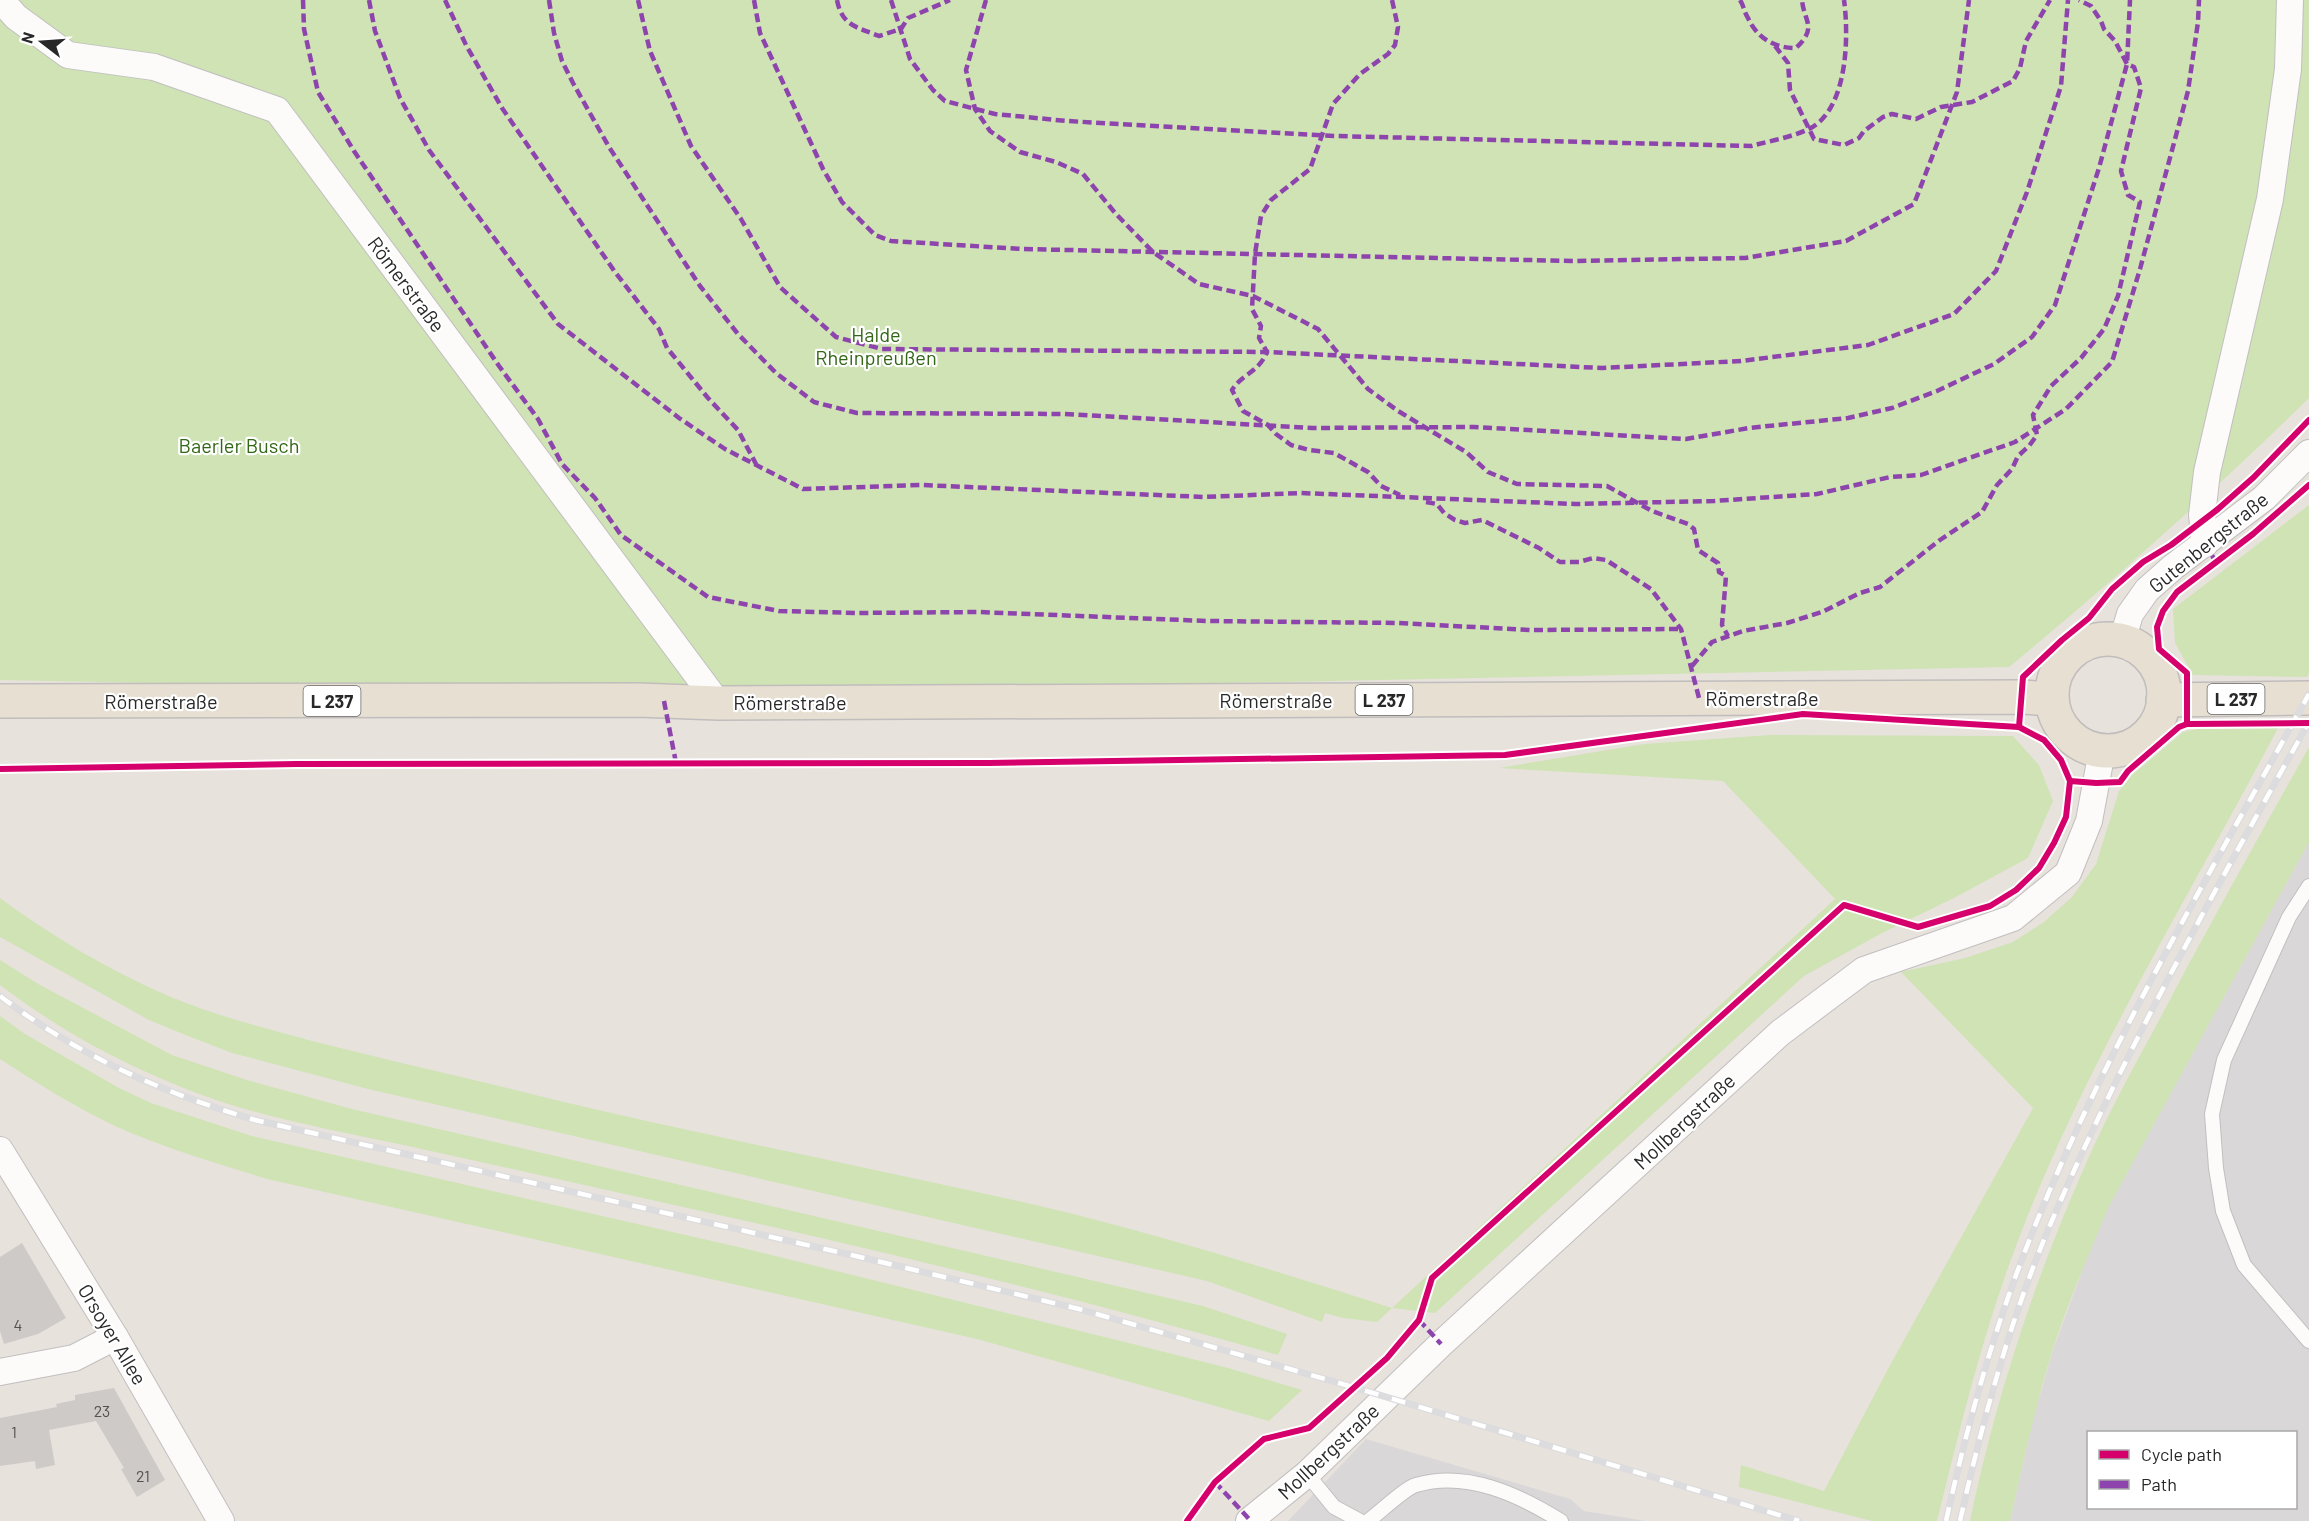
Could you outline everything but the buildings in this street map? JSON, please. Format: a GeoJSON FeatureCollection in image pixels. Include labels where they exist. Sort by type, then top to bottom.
{"type":"FeatureCollection","features":[{"type":"Feature","properties":{"kind":"main road"},"geometry":{"type":"LineString","coordinates":[[2104,639],[2121,641],[2136,647],[2148,656],[2157,669],[2162,684],[2163,700],[2159,717],[2150,732],[2128,747],[2102,751],[2086,747],[2073,739],[2062,727],[2051,699],[2054,680],[2061,664],[2072,651],[2088,643],[2104,639]]}},
{"type":"Feature","properties":{"kind":"main road","name":"Römerstraße"},"geometry":{"type":"LineString","coordinates":[[0,701],[638,700],[718,703],[1998,697],[2051,699]]}},
{"type":"Feature","properties":{"kind":"main road","name":"L 237"},"geometry":{"type":"LineString","coordinates":[[2163,700],[2309,698]]}},
{"type":"Feature","properties":{"kind":"street","name":"Römerstraße"},"geometry":{"type":"LineString","coordinates":[[1,0],[16,17],[68,55],[154,67],[277,110],[718,703]]}},
{"type":"Feature","properties":{"kind":"street"},"geometry":{"type":"LineString","coordinates":[[2205,544],[2202,515],[2207,472],[2270,199],[2288,69],[2290,0]]}},
{"type":"Feature","properties":{"kind":"street","name":"Gutenbergstraße"},"geometry":{"type":"LineString","coordinates":[[2121,641],[2130,614],[2147,590],[2173,567],[2264,498],[2309,453]]}},
{"type":"Feature","properties":{"kind":"street","name":"Mollbergstraße"},"geometry":{"type":"LineString","coordinates":[[1249,1521],[1306,1473],[1442,1344],[1780,1033],[1864,970],[2013,918],[2068,873],[2089,821],[2102,751]]}},
{"type":"Feature","properties":{"kind":"street","name":"Orsoyer Allee"},"geometry":{"type":"LineString","coordinates":[[0,1150],[115,1337],[221,1521]]}},
{"type":"Feature","properties":{"kind":"street"},"geometry":{"type":"LineString","coordinates":[[0,1372],[74,1358],[115,1337]]}},
{"type":"Feature","properties":{"kind":"lane"},"geometry":{"type":"LineString","coordinates":[[2309,886],[2289,916],[2224,1060],[2212,1114],[2216,1168],[2223,1211],[2244,1265],[2309,1341]]}},
{"type":"Feature","properties":{"kind":"lane"},"geometry":{"type":"LineString","coordinates":[[1306,1473],[1334,1507],[1360,1521]]}},
{"type":"Feature","properties":{"kind":"lane"},"geometry":{"type":"LineString","coordinates":[[1368,1521],[1414,1485],[1456,1479],[1492,1488],[1539,1507],[1561,1521]]}},
{"type":"Feature","properties":{"kind":"shaded area"},"geometry":{"type":"Polygon","coordinates":[[[2309,842],[2309,1521],[2010,1521],[2034,1416],[2053,1350],[2109,1206],[2309,842]]]}},
{"type":"Feature","properties":{"kind":"shaded area"},"geometry":{"type":"Polygon","coordinates":[[[1366,1439],[1570,1499],[1584,1511],[1646,1521],[1288,1521],[1366,1439]]]}},
{"type":"Feature","properties":{"kind":"green space","name":"Halde Rheinpreußen"},"geometry":{"type":"Polygon","coordinates":[[[0,0],[2309,0],[2309,398],[2162,535],[2009,667],[692,694],[0,680],[0,0]]]}},
{"type":"Feature","properties":{"kind":"green space"},"geometry":{"type":"Polygon","coordinates":[[[2309,505],[2309,673],[2307,677],[2193,675],[2175,643],[2173,609],[2309,505]]]}},
{"type":"Feature","properties":{"kind":"green space"},"geometry":{"type":"Polygon","coordinates":[[[2278,728],[2105,1048],[2043,1179],[2016,1246],[1993,1314],[1972,1382],[1937,1521],[1872,1521],[1739,1487],[1741,1465],[1824,1491],[1889,1367],[2033,1108],[1901,972],[1965,958],[2013,942],[2044,922],[2072,897],[2096,864],[2119,791],[2131,776],[2183,732],[2198,729],[2278,728]]]}},
{"type":"Feature","properties":{"kind":"green space"},"geometry":{"type":"Polygon","coordinates":[[[1769,735],[2013,736],[2039,765],[2053,801],[2028,858],[1804,976],[1435,1313],[1392,1308],[1835,899],[1723,781],[1499,768],[1644,744],[1769,735]]]}},
{"type":"Feature","properties":{"kind":"green space"},"geometry":{"type":"Polygon","coordinates":[[[2309,747],[2309,842],[2109,1206],[2052,1352],[2010,1521],[1970,1521],[1992,1428],[2019,1337],[2051,1247],[2088,1159],[2120,1092],[2309,747]]]}},
{"type":"Feature","properties":{"kind":"green space"},"geometry":{"type":"Polygon","coordinates":[[[0,898],[61,940],[104,965],[185,1003],[245,1022],[352,1051],[601,1111],[1085,1217],[1305,1280],[1392,1308],[1377,1322],[1343,1318],[1325,1313],[1322,1322],[1207,1281],[368,1089],[232,1053],[149,1020],[0,937],[0,898]]]}},
{"type":"Feature","properties":{"kind":"green space"},"geometry":{"type":"Polygon","coordinates":[[[0,960],[40,985],[172,1055],[247,1080],[352,1109],[1203,1306],[1287,1334],[1278,1355],[1039,1291],[879,1252],[248,1110],[136,1068],[52,1022],[0,985],[0,960]]]}},
{"type":"Feature","properties":{"kind":"green space"},"geometry":{"type":"Polygon","coordinates":[[[0,1016],[25,1034],[119,1088],[151,1103],[252,1136],[747,1249],[1228,1368],[1302,1390],[1269,1421],[977,1339],[267,1179],[190,1155],[134,1134],[85,1111],[42,1086],[0,1059],[0,1016]]]}},
{"type":"Feature","properties":{"kind":"railway"},"geometry":{"type":"LineString","coordinates":[[1946,1521],[1969,1425],[2008,1298],[2081,1119],[2192,905],[2309,694]]}},
{"type":"Feature","properties":{"kind":"railway"},"geometry":{"type":"LineString","coordinates":[[1960,1521],[2009,1337],[2048,1230],[2107,1100],[2171,973],[2309,722]]}},
{"type":"Feature","properties":{"kind":"railway"},"geometry":{"type":"LineString","coordinates":[[0,996],[60,1037],[122,1070],[186,1097],[255,1120],[1079,1309],[1353,1387],[1799,1521]]}},
{"type":"Feature","properties":{"kind":"marked path"},"geometry":{"type":"LineString","coordinates":[[303,0],[304,29],[318,92],[354,151],[499,366],[538,419],[562,464],[595,498],[621,535],[708,597],[779,611],[978,612],[1208,621],[1398,623],[1530,630],[1681,629]]}},
{"type":"Feature","properties":{"kind":"marked path"},"geometry":{"type":"LineString","coordinates":[[369,0],[375,31],[400,98],[429,150],[558,324],[679,418],[725,449],[803,489],[921,485],[1204,497],[1301,493],[1575,504],[1714,501],[1817,494],[1890,477],[1921,475],[2015,442],[2066,409],[2112,362],[2140,269],[2188,91],[2199,0]]}},
{"type":"Feature","properties":{"kind":"marked path"},"geometry":{"type":"LineString","coordinates":[[445,0],[466,45],[502,108],[615,272],[659,329],[667,348],[738,430],[756,464]]}},
{"type":"Feature","properties":{"kind":"marked path"},"geometry":{"type":"LineString","coordinates":[[549,0],[554,33],[562,61],[573,83],[609,147],[700,286],[738,334],[776,373],[814,402],[857,413],[1065,414],[1313,428],[1474,427],[1686,439],[1749,428],[1848,418],[1892,408],[1937,391],[1994,364],[2032,337],[2055,305],[2099,168],[2127,64],[2130,0]]}},
{"type":"Feature","properties":{"kind":"marked path"},"geometry":{"type":"LineString","coordinates":[[638,0],[650,51],[691,146],[741,219],[780,287],[836,337],[882,349],[1267,352],[1602,368],[1741,361],[1868,345],[1954,314],[1996,271],[2027,192],[2061,86],[2068,0]]}},
{"type":"Feature","properties":{"kind":"marked path"},"geometry":{"type":"LineString","coordinates":[[754,0],[760,33],[823,169],[842,202],[875,235],[891,241],[1022,249],[1573,261],[1745,258],[1846,241],[1914,204],[1957,92],[1969,0]]}},
{"type":"Feature","properties":{"kind":"marked path"},"geometry":{"type":"LineString","coordinates":[[837,0],[839,9],[847,20],[857,28],[879,36],[901,29],[908,18],[950,0]]}},
{"type":"Feature","properties":{"kind":"marked path"},"geometry":{"type":"LineString","coordinates":[[891,0],[910,59],[933,90],[945,101],[995,114],[1067,121],[1334,136],[1751,146],[1809,129],[1822,119],[1832,106],[1843,71],[1846,33],[1844,0]]}},
{"type":"Feature","properties":{"kind":"marked path"},"geometry":{"type":"LineString","coordinates":[[986,0],[966,70],[975,109],[990,131],[1020,152],[1056,162],[1083,174],[1116,214],[1153,252],[1199,284],[1253,296],[1318,329],[1368,389],[1398,411],[1466,452],[1488,472],[1517,484],[1607,486],[1652,511],[1688,524],[1694,529],[1698,550],[1718,563],[1719,572],[1726,576],[1722,625],[1728,636]]}},
{"type":"Feature","properties":{"kind":"marked path"},"geometry":{"type":"LineString","coordinates":[[1392,0],[1398,27],[1395,45],[1388,54],[1360,74],[1333,104],[1310,169],[1271,200],[1261,216],[1255,254],[1252,309],[1261,326],[1259,338],[1267,352],[1255,369],[1232,390],[1243,411],[1268,425],[1291,445],[1334,453],[1368,472],[1381,486],[1400,495]]}},
{"type":"Feature","properties":{"kind":"marked path"},"geometry":{"type":"LineString","coordinates":[[1740,0],[1756,31],[1774,44],[1788,48],[1796,48],[1803,41],[1808,29],[1802,0]]}},
{"type":"Feature","properties":{"kind":"marked path"},"geometry":{"type":"LineString","coordinates":[[1775,46],[1788,63],[1790,90],[1814,139],[1844,145],[1859,138],[1864,131],[1883,117],[1892,114],[1916,119],[1941,107],[1972,102],[2013,81],[2020,68],[2026,41],[2050,0]]}},
{"type":"Feature","properties":{"kind":"marked path"},"geometry":{"type":"LineString","coordinates":[[1692,666],[1712,642],[1743,631],[1787,623],[1822,612],[1860,593],[1880,587],[1940,540],[1982,512],[1997,485],[2037,435],[2033,415],[2051,386],[2081,358],[2104,329],[2118,296],[2140,202],[2128,195],[2121,171],[2141,88],[2134,67],[2127,64],[2115,41],[2104,29],[2091,6],[2079,0]]}},
{"type":"Feature","properties":{"kind":"marked path"},"geometry":{"type":"LineString","coordinates":[[1426,502],[1437,504],[1444,513],[1455,520],[1465,523],[1482,520],[1539,548],[1560,562],[1579,562],[1593,558],[1606,560],[1651,589],[1681,629],[1699,698]]}},
{"type":"Feature","properties":{"kind":"marked path"},"geometry":{"type":"LineString","coordinates":[[2205,544],[2216,562]]}},
{"type":"Feature","properties":{"kind":"marked path"},"geometry":{"type":"LineString","coordinates":[[664,701],[676,763]]}},
{"type":"Feature","properties":{"kind":"marked path"},"geometry":{"type":"LineString","coordinates":[[1419,1320],[1441,1344]]}},
{"type":"Feature","properties":{"kind":"marked path"},"geometry":{"type":"LineString","coordinates":[[1215,1482],[1250,1520]]}},
{"type":"Feature","properties":{"kind":"cycle path"},"geometry":{"type":"LineString","coordinates":[[2019,727],[2023,677],[2089,618],[2112,589],[2143,562],[2171,545],[2218,509],[2254,477],[2309,420]]}},
{"type":"Feature","properties":{"kind":"cycle path"},"geometry":{"type":"LineString","coordinates":[[2187,724],[2187,673],[2159,649],[2157,627],[2163,611],[2177,592],[2253,534],[2309,485]]}},
{"type":"Feature","properties":{"kind":"cycle path"},"geometry":{"type":"LineString","coordinates":[[0,769],[296,764],[989,763],[1505,755],[1803,714],[2019,727],[2044,740],[2061,760],[2070,781],[2066,817],[2039,868],[2016,890],[1990,906],[1918,927],[1844,905],[1432,1278],[1419,1320],[1387,1358],[1309,1428],[1264,1439],[1215,1482],[1187,1521]]}},
{"type":"Feature","properties":{"kind":"cycle path"},"geometry":{"type":"LineString","coordinates":[[2070,781],[2120,782],[2128,771],[2179,727],[2187,724],[2309,723]]}},
{"type":"Feature","properties":{"kind":"park label","name":"Baerler Busch"},"geometry":{"type":"Point","coordinates":[239,445]}}]}
